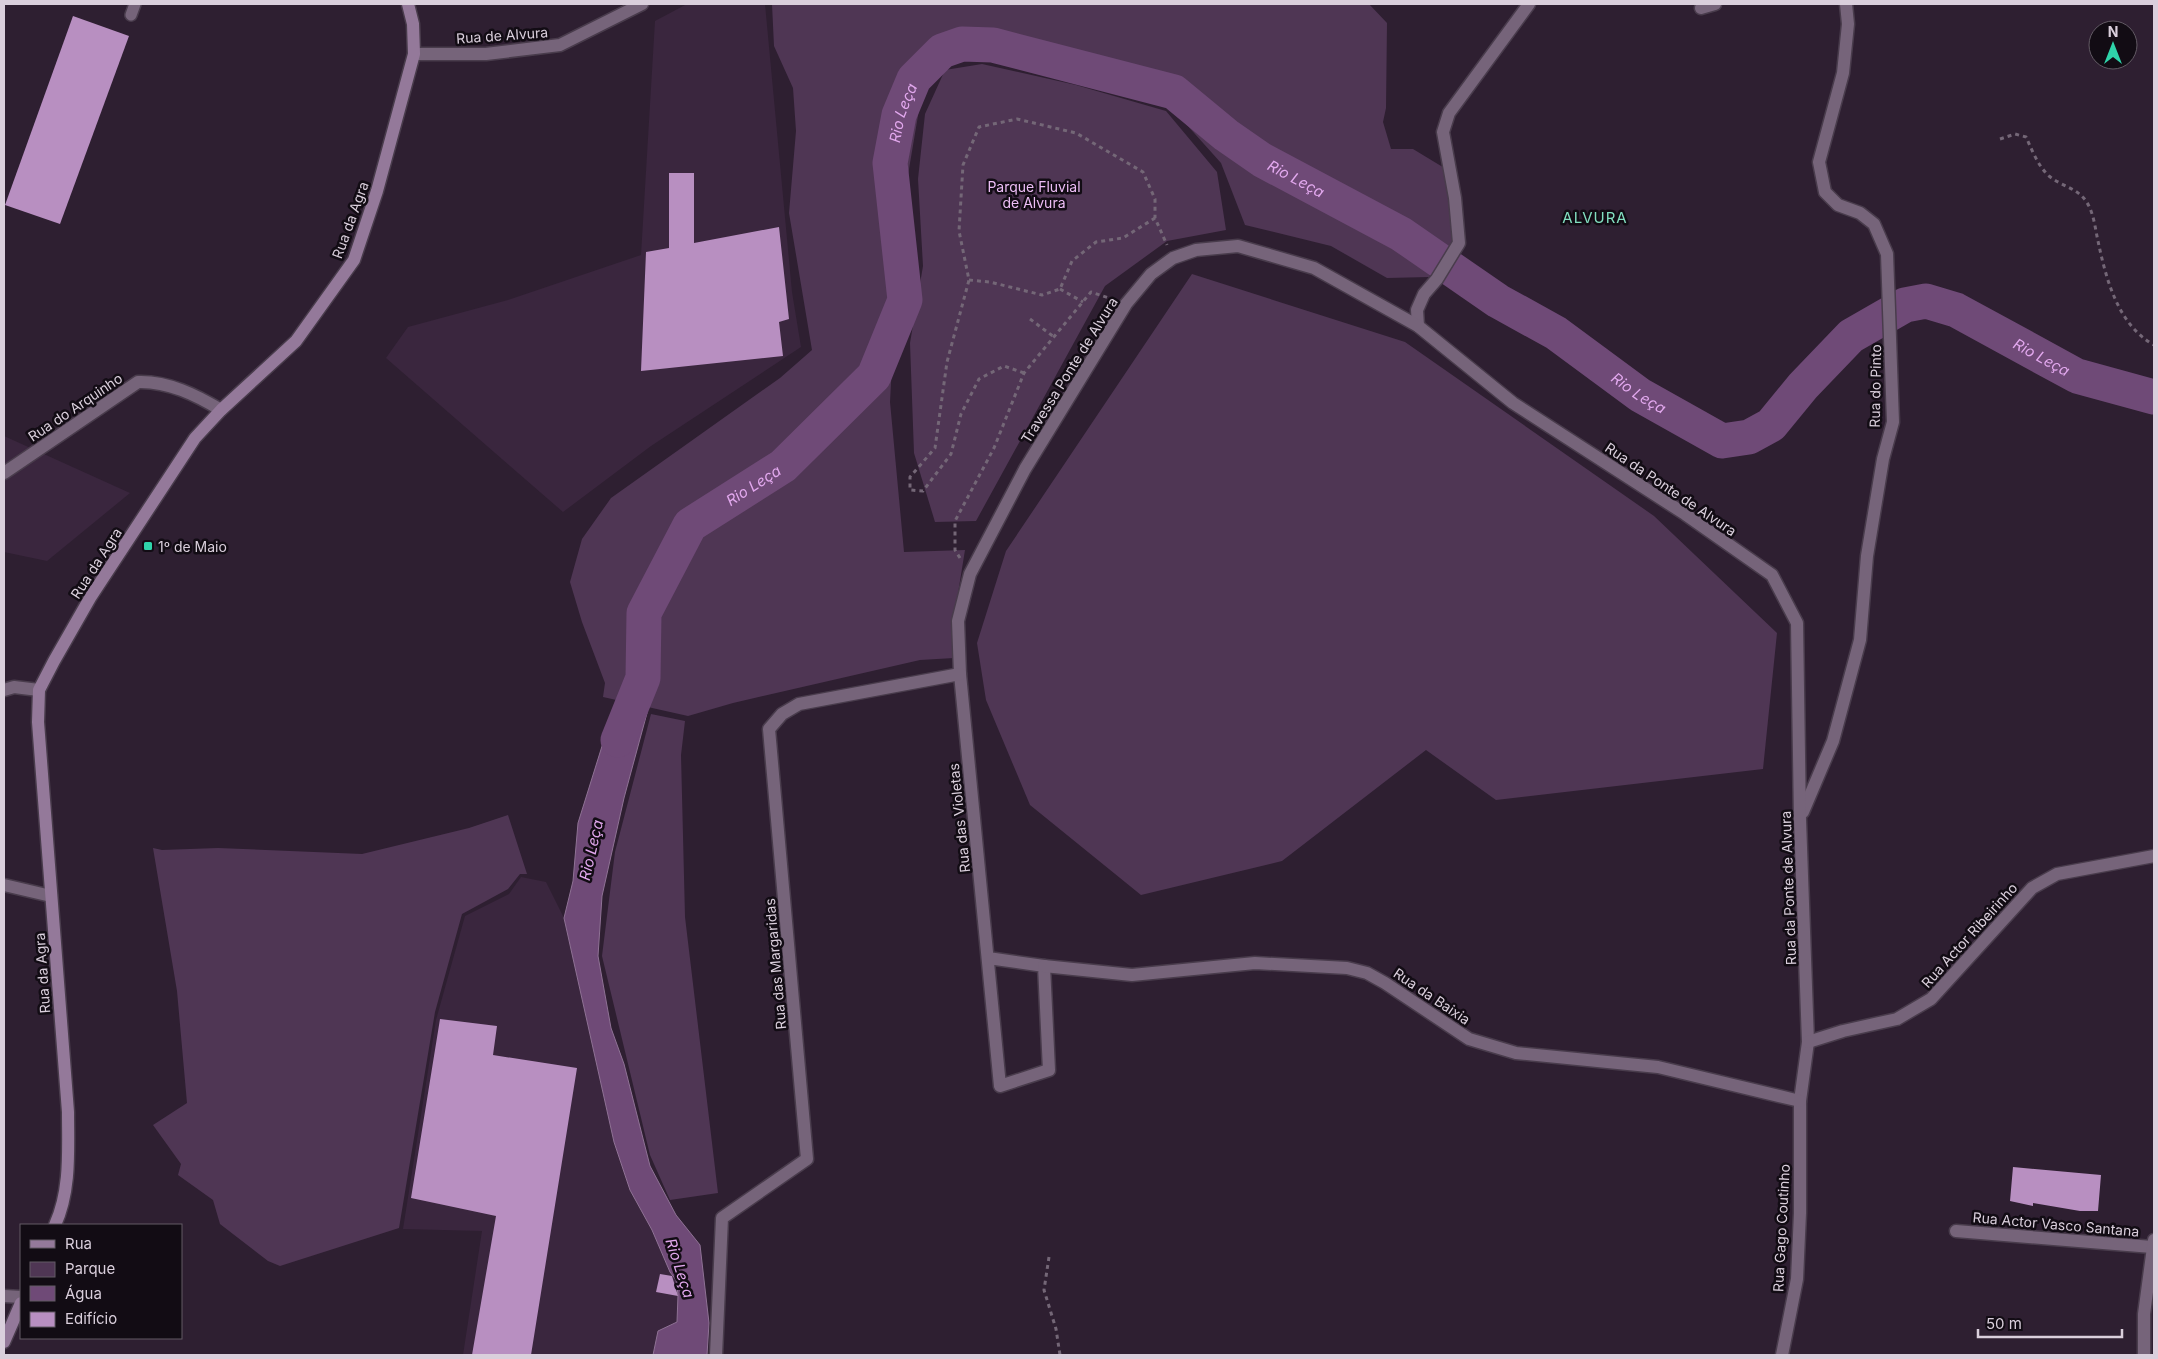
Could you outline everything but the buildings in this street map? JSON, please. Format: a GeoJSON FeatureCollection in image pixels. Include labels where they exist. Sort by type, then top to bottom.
{"type":"FeatureCollection","features":[{"type":"Feature","properties":{"kind":"main road","name":"Rua da Agra"},"geometry":{"type":"LineString","coordinates":[[58,1220],[68,1173],[68,1112],[38,722],[39,690],[90,598],[196,438],[221,410],[296,340],[354,260],[377,191],[414,54],[413,24],[408,4]]}},
{"type":"Feature","properties":{"kind":"main road"},"geometry":{"type":"LineString","coordinates":[[4,1342],[20,1305]]}},
{"type":"Feature","properties":{"kind":"street","name":"Rua de Alvura"},"geometry":{"type":"LineString","coordinates":[[414,54],[486,54],[560,45],[642,4]]}},
{"type":"Feature","properties":{"kind":"street"},"geometry":{"type":"LineString","coordinates":[[1418,326],[1417,310],[1424,294],[1437,279],[1459,242],[1455,198],[1443,132],[1449,113],[1459,97],[1530,4]]}},
{"type":"Feature","properties":{"kind":"street"},"geometry":{"type":"LineString","coordinates":[[1701,8],[1715,4]]}},
{"type":"Feature","properties":{"kind":"street","name":"Rua do Pinto"},"geometry":{"type":"LineString","coordinates":[[1800,820],[1833,741],[1860,640],[1867,556],[1883,459],[1893,422],[1887,254],[1874,224],[1860,213],[1838,205],[1826,192],[1819,162],[1843,73],[1848,24],[1846,4]]}},
{"type":"Feature","properties":{"kind":"street","name":"Travessa Ponte de Alvura"},"geometry":{"type":"LineString","coordinates":[[960,674],[958,621],[970,574],[1025,470],[1109,329],[1126,304],[1151,274],[1173,258],[1196,250],[1238,246],[1314,268],[1418,326]]}},
{"type":"Feature","properties":{"kind":"street","name":"Rua da Ponte de Alvura"},"geometry":{"type":"LineString","coordinates":[[1418,326],[1513,403],[1685,514],[1772,575],[1797,623],[1800,820],[1808,1042],[1800,1101]]}},
{"type":"Feature","properties":{"kind":"street","name":"Rua do Arquinho"},"geometry":{"type":"LineString","coordinates":[[4,473],[138,382],[152,382],[170,386],[221,410]]}},
{"type":"Feature","properties":{"kind":"street","name":"Rua das Violetas"},"geometry":{"type":"LineString","coordinates":[[960,674],[1000,1086],[1050,1070],[1044,966]]}},
{"type":"Feature","properties":{"kind":"street","name":"Rua das Margaridas"},"geometry":{"type":"LineString","coordinates":[[716,1355],[722,1218],[807,1159],[770,729],[782,714],[799,704],[960,674]]}},
{"type":"Feature","properties":{"kind":"street"},"geometry":{"type":"LineString","coordinates":[[4,690],[14,687],[39,690]]}},
{"type":"Feature","properties":{"kind":"street","name":"Rua Actor Ribeirinho"},"geometry":{"type":"LineString","coordinates":[[1808,1042],[1843,1031],[1897,1019],[1931,1000],[2032,888],[2057,874],[2154,856]]}},
{"type":"Feature","properties":{"kind":"street"},"geometry":{"type":"LineString","coordinates":[[4,886],[51,896]]}},
{"type":"Feature","properties":{"kind":"street","name":"Rua da Baixia"},"geometry":{"type":"LineString","coordinates":[[988,958],[1132,975],[1255,963],[1347,968],[1367,973],[1385,983],[1469,1039],[1516,1053],[1658,1067],[1800,1101]]}},
{"type":"Feature","properties":{"kind":"street","name":"Rua Gago Coutinho"},"geometry":{"type":"LineString","coordinates":[[1782,1355],[1796,1279],[1800,1213],[1800,1101]]}},
{"type":"Feature","properties":{"kind":"street","name":"Rua Actor Vasco Santana"},"geometry":{"type":"LineString","coordinates":[[1956,1230],[2153,1244]]}},
{"type":"Feature","properties":{"kind":"street"},"geometry":{"type":"LineString","coordinates":[[2144,1355],[2144,1314],[2153,1244]]}},
{"type":"Feature","properties":{"kind":"street"},"geometry":{"type":"LineString","coordinates":[[4,1296],[20,1297]]}},
{"type":"Feature","properties":{"kind":"path"},"geometry":{"type":"LineString","coordinates":[[1024,373],[1004,366],[979,379],[961,414],[951,454],[923,491],[910,490],[910,477],[935,448],[947,362],[969,280],[959,231],[963,165],[979,127],[1017,119],[1076,133],[1143,172],[1155,199],[1155,218],[1173,258]]}},
{"type":"Feature","properties":{"kind":"path"},"geometry":{"type":"LineString","coordinates":[[2000,140],[2015,134],[2026,137],[2043,170],[2059,183],[2075,190],[2086,200],[2092,212],[2106,278],[2137,334],[2154,345]]}},
{"type":"Feature","properties":{"kind":"path"},"geometry":{"type":"LineString","coordinates":[[969,280],[990,282],[1042,295],[1060,288],[1072,261],[1096,242],[1122,238],[1155,218]]}},
{"type":"Feature","properties":{"kind":"path"},"geometry":{"type":"LineString","coordinates":[[1060,288],[1083,302]]}},
{"type":"Feature","properties":{"kind":"path"},"geometry":{"type":"LineString","coordinates":[[970,574],[955,550],[955,521],[994,448],[1024,373],[1091,292],[1126,304]]}},
{"type":"Feature","properties":{"kind":"path"},"geometry":{"type":"LineString","coordinates":[[1030,319],[1054,337]]}},
{"type":"Feature","properties":{"kind":"path"},"geometry":{"type":"LineString","coordinates":[[1049,1257],[1044,1290],[1056,1328],[1060,1355]]}},
{"type":"Feature","properties":{"kind":"shaded area"},"geometry":{"type":"Polygon","coordinates":[[[687,4],[765,4],[792,292],[801,347],[651,446],[563,512],[386,358],[408,327],[508,300],[641,255],[655,21],[687,4]]]}},
{"type":"Feature","properties":{"kind":"shaded area"},"geometry":{"type":"Polygon","coordinates":[[[4,436],[130,493],[47,561],[4,552],[4,436]]]}},
{"type":"Feature","properties":{"kind":"shaded area"},"geometry":{"type":"Polygon","coordinates":[[[521,877],[546,882],[564,918],[614,1141],[670,1272],[676,1280],[678,1295],[677,1322],[658,1331],[653,1355],[463,1355],[482,1231],[403,1229],[436,1020],[465,916],[509,894],[521,877]]]}},
{"type":"Feature","properties":{"kind":"green space"},"geometry":{"type":"Polygon","coordinates":[[[772,4],[1369,4],[1387,23],[1386,108],[1383,122],[1391,149],[1413,149],[1446,169],[1454,241],[1429,277],[1387,278],[1331,246],[1245,225],[1221,163],[1169,105],[994,57],[952,59],[923,86],[908,175],[909,311],[892,364],[890,402],[904,552],[965,550],[954,618],[954,658],[920,660],[733,703],[688,716],[603,697],[605,683],[582,622],[570,582],[582,539],[611,498],[780,378],[812,350],[789,213],[796,131],[793,88],[774,46],[772,4]]]}},
{"type":"Feature","properties":{"kind":"green space","name":"Parque Fluvial de Alvura"},"geometry":{"type":"Polygon","coordinates":[[[982,64],[1076,85],[1166,111],[1217,172],[1226,230],[1167,241],[1105,286],[976,521],[935,522],[914,453],[910,343],[923,266],[918,179],[925,114],[945,70],[982,64]]]}},
{"type":"Feature","properties":{"kind":"green space"},"geometry":{"type":"Polygon","coordinates":[[[1192,274],[1405,342],[1654,516],[1777,633],[1763,769],[1496,800],[1426,750],[1282,861],[1141,895],[1030,805],[986,700],[977,643],[1006,551],[1192,274]]]}},
{"type":"Feature","properties":{"kind":"green space"},"geometry":{"type":"Polygon","coordinates":[[[651,714],[685,721],[681,755],[685,917],[718,1193],[670,1200],[650,1155],[602,956],[615,852],[651,714]]]}},
{"type":"Feature","properties":{"kind":"green space"},"geometry":{"type":"Polygon","coordinates":[[[508,815],[527,874],[520,874],[508,889],[462,914],[435,1012],[399,1228],[280,1266],[268,1261],[220,1224],[213,1200],[178,1175],[181,1164],[153,1125],[187,1103],[177,991],[153,848],[162,850],[218,848],[362,854],[469,828],[508,815]]]}},
{"type":"Feature","properties":{"kind":"water"},"geometry":{"type":"Polygon","coordinates":[[[626,684],[647,713],[624,798],[602,896],[598,956],[611,1028],[624,1064],[650,1166],[676,1215],[700,1245],[709,1323],[707,1355],[653,1355],[658,1331],[677,1322],[678,1295],[676,1280],[670,1272],[652,1230],[630,1190],[614,1142],[564,918],[573,881],[578,823],[608,727],[626,684]]]}},
{"type":"Feature","properties":{"kind":"waterway","name":"Rio Leça"},"geometry":{"type":"LineString","coordinates":[[618,740],[643,678],[644,613],[690,525],[783,466],[874,376],[905,300],[890,163],[899,115],[914,79],[942,51],[962,44],[993,45],[1174,92],[1226,135],[1262,160],[1401,234],[1498,301],[1556,333],[1640,395],[1722,441],[1749,437],[1771,425],[1803,386],[1851,336],[1905,305],[1926,301],[1956,310],[2077,376],[2154,397]]}},
{"type":"Feature","properties":{"kind":"place","name":"1º de Maio"},"geometry":{"type":"Point","coordinates":[148,546]}},
{"type":"Feature","properties":{"kind":"district","name":"ALVURA"},"geometry":{"type":"Point","coordinates":[1595,217]}}]}
